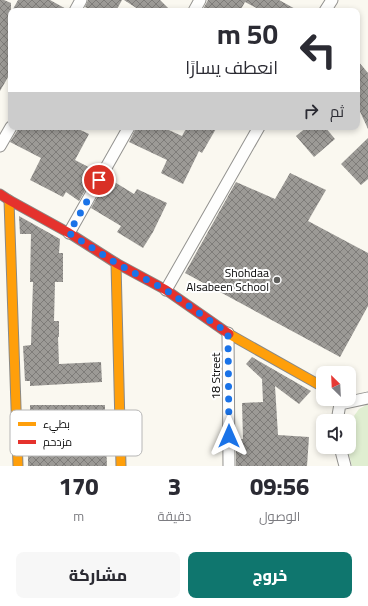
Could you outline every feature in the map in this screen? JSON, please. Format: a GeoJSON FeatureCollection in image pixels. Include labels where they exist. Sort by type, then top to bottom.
{"type":"FeatureCollection","features":[{"type":"Feature","properties":{"kind":"street"},"geometry":{"type":"LineString","coordinates":[[0,146],[9,130]]}},
{"type":"Feature","properties":{"kind":"street"},"geometry":{"type":"LineString","coordinates":[[69,233],[127,130]]}},
{"type":"Feature","properties":{"kind":"street"},"geometry":{"type":"LineString","coordinates":[[166,290],[257,130]]}},
{"type":"Feature","properties":{"kind":"street"},"geometry":{"type":"LineString","coordinates":[[0,194],[69,233],[116,263],[166,290],[228,333],[316,383]]}},
{"type":"Feature","properties":{"kind":"street"},"geometry":{"type":"LineString","coordinates":[[9,200],[16,410]]}},
{"type":"Feature","properties":{"kind":"street"},"geometry":{"type":"LineString","coordinates":[[116,263],[120,410]]}},
{"type":"Feature","properties":{"kind":"street","name":"18 Street"},"geometry":{"type":"LineString","coordinates":[[228,333],[229,466]]}},
{"type":"Feature","properties":{"kind":"street"},"geometry":{"type":"LineString","coordinates":[[356,399],[368,398]]}},
{"type":"Feature","properties":{"kind":"street"},"geometry":{"type":"LineString","coordinates":[[342,454],[345,466]]}},
{"type":"Feature","properties":{"kind":"street"},"geometry":{"type":"LineString","coordinates":[[18,456],[18,466]]}},
{"type":"Feature","properties":{"kind":"street"},"geometry":{"type":"LineString","coordinates":[[121,456],[121,466]]}},
{"type":"Feature","properties":{"kind":"green space"},"geometry":{"type":"Polygon","coordinates":[[[368,404],[368,466],[352,466],[349,454],[356,454],[355,414],[359,409],[368,404]]]}},
{"type":"Feature","properties":{"kind":"building"},"geometry":{"type":"Polygon","coordinates":[[[0,0],[4,0],[11,3],[11,8],[8,8],[8,77],[0,91],[0,0]]]}},
{"type":"Feature","properties":{"kind":"building"},"geometry":{"type":"Polygon","coordinates":[[[18,0],[50,0],[64,8],[14,8],[18,0]]]}},
{"type":"Feature","properties":{"kind":"building"},"geometry":{"type":"Polygon","coordinates":[[[88,0],[122,0],[118,8],[85,7],[88,0]]]}},
{"type":"Feature","properties":{"kind":"building"},"geometry":{"type":"Polygon","coordinates":[[[124,0],[160,0],[168,8],[136,8],[124,0]]]}},
{"type":"Feature","properties":{"kind":"building"},"geometry":{"type":"Polygon","coordinates":[[[208,0],[279,0],[294,8],[256,8],[245,2],[242,8],[204,8],[208,0]]]}},
{"type":"Feature","properties":{"kind":"building"},"geometry":{"type":"Polygon","coordinates":[[[360,64],[368,73],[368,129],[360,112],[360,64]]]}},
{"type":"Feature","properties":{"kind":"building"},"geometry":{"type":"Polygon","coordinates":[[[80,130],[89,134],[75,160],[96,171],[79,201],[66,192],[63,197],[30,180],[41,158],[10,142],[17,131],[80,130]]]}},
{"type":"Feature","properties":{"kind":"building"},"geometry":{"type":"Polygon","coordinates":[[[135,130],[169,130],[182,136],[185,130],[215,130],[202,153],[199,151],[183,184],[161,173],[167,160],[129,142],[135,130]]]}},
{"type":"Feature","properties":{"kind":"building"},"geometry":{"type":"Polygon","coordinates":[[[303,130],[328,130],[335,139],[314,157],[296,136],[303,130]]]}},
{"type":"Feature","properties":{"kind":"building"},"geometry":{"type":"Polygon","coordinates":[[[368,138],[368,179],[361,185],[341,164],[368,138]]]}},
{"type":"Feature","properties":{"kind":"building"},"geometry":{"type":"Polygon","coordinates":[[[290,173],[326,190],[308,221],[368,253],[368,306],[340,357],[185,273],[236,182],[275,199],[290,173]]]}},
{"type":"Feature","properties":{"kind":"building"},"geometry":{"type":"Polygon","coordinates":[[[108,178],[134,194],[137,189],[167,203],[153,232],[143,248],[117,232],[121,226],[91,208],[108,178]]]}},
{"type":"Feature","properties":{"kind":"building"},"geometry":{"type":"Polygon","coordinates":[[[19,216],[60,239],[59,253],[63,253],[63,282],[55,282],[54,321],[59,321],[59,364],[101,362],[102,382],[30,386],[30,381],[25,381],[23,346],[31,345],[33,282],[30,282],[31,234],[20,234],[19,216]]]}},
{"type":"Feature","properties":{"kind":"building"},"geometry":{"type":"Polygon","coordinates":[[[252,357],[311,391],[299,404],[275,386],[278,435],[309,437],[307,466],[236,466],[236,439],[243,439],[242,403],[263,402],[262,379],[246,364],[252,357]]]}},
{"type":"Feature","properties":{"kind":"building"},"geometry":{"type":"Polygon","coordinates":[[[30,405],[105,405],[105,410],[30,410],[30,405]]]}},
{"type":"Feature","properties":{"kind":"building"},"geometry":{"type":"Polygon","coordinates":[[[28,456],[107,456],[107,466],[28,466],[28,456]]]}},
{"type":"Feature","properties":{"kind":"traffic: slow"},"geometry":{"type":"LineString","coordinates":[[9,200],[16,410]]}},
{"type":"Feature","properties":{"kind":"traffic: slow"},"geometry":{"type":"LineString","coordinates":[[116,263],[120,410]]}},
{"type":"Feature","properties":{"kind":"traffic: slow"},"geometry":{"type":"LineString","coordinates":[[229,334],[316,383]]}},
{"type":"Feature","properties":{"kind":"traffic: slow"},"geometry":{"type":"LineString","coordinates":[[18,456],[18,466]]}},
{"type":"Feature","properties":{"kind":"traffic: slow"},"geometry":{"type":"LineString","coordinates":[[121,456],[121,466]]}},
{"type":"Feature","properties":{"kind":"traffic: jam"},"geometry":{"type":"LineString","coordinates":[[0,194],[69,233],[116,263],[166,290],[229,334]]}},
{"type":"Feature","properties":{"kind":"place","name":"Shohdaa Alsabeen School"},"geometry":{"type":"Point","coordinates":[277,280]}},
{"type":"Feature","properties":{"kind":"route"},"geometry":{"type":"LineString","coordinates":[[99,180],[69,233],[116,263],[166,290],[228,333],[229,436]]}}]}
